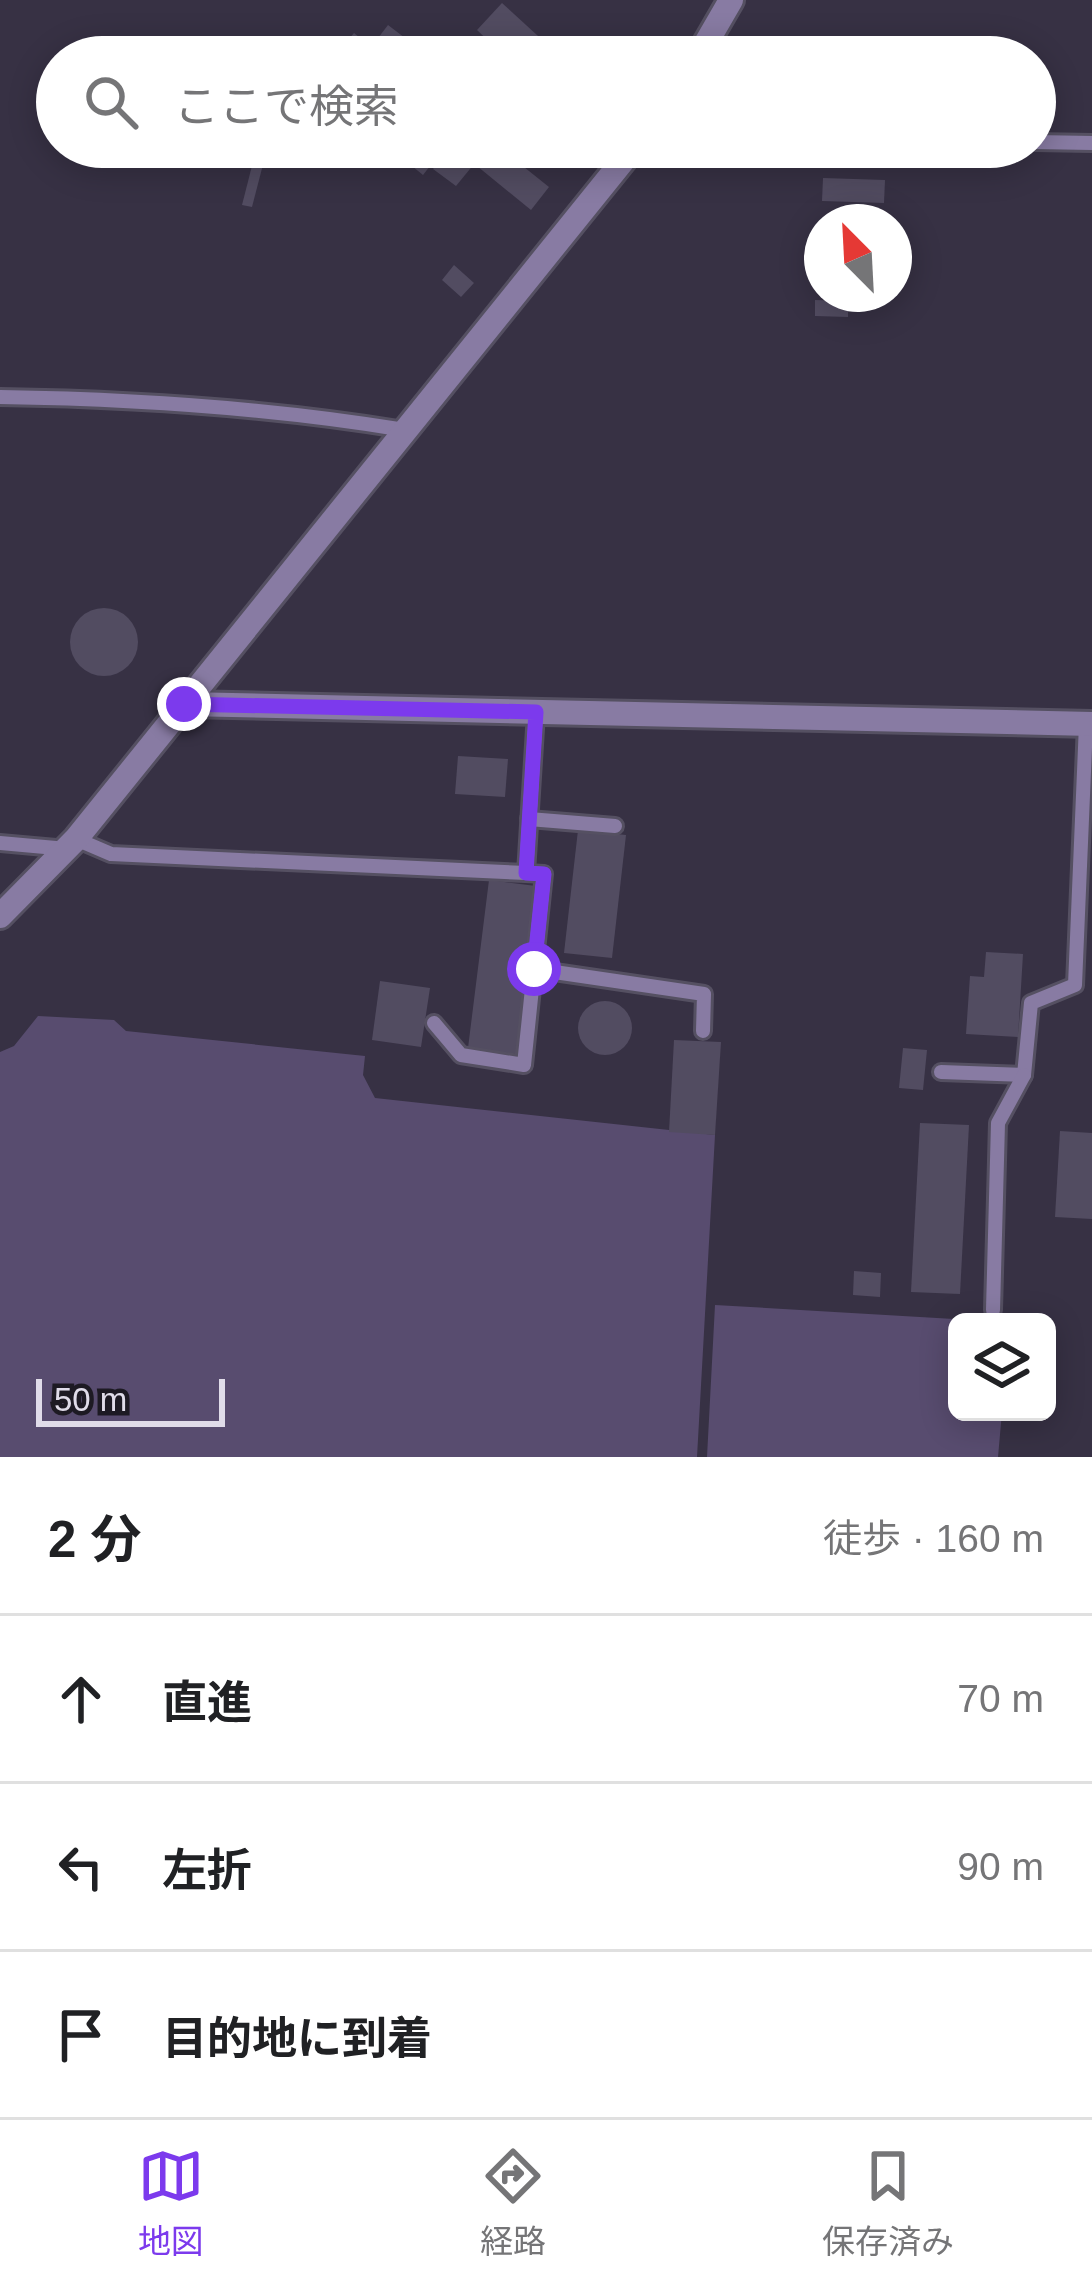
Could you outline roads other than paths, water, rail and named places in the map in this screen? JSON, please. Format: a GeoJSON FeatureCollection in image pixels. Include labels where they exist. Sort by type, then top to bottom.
{"type":"FeatureCollection","features":[{"type":"Feature","properties":{"kind":"street"},"geometry":{"type":"LineString","coordinates":[[710,36],[731,0]]}},
{"type":"Feature","properties":{"kind":"street"},"geometry":{"type":"LineString","coordinates":[[0,916],[72,844],[617,168]]}},
{"type":"Feature","properties":{"kind":"street"},"geometry":{"type":"LineString","coordinates":[[184,704],[1089,724]]}},
{"type":"Feature","properties":{"kind":"lane"},"geometry":{"type":"LineString","coordinates":[[1056,142],[1092,143]]}},
{"type":"Feature","properties":{"kind":"lane"},"geometry":{"type":"LineString","coordinates":[[0,397],[109,399],[405,430]]}},
{"type":"Feature","properties":{"kind":"lane"},"geometry":{"type":"LineString","coordinates":[[526,873],[536,712]]}},
{"type":"Feature","properties":{"kind":"lane"},"geometry":{"type":"LineString","coordinates":[[993,1310],[998,1123],[1024,1075],[1031,1003],[1075,985],[1089,724]]}},
{"type":"Feature","properties":{"kind":"lane"},"geometry":{"type":"LineString","coordinates":[[529,819],[615,826]]}},
{"type":"Feature","properties":{"kind":"lane"},"geometry":{"type":"LineString","coordinates":[[0,843],[72,844],[111,854],[544,874],[524,1065],[460,1055],[434,1023]]}},
{"type":"Feature","properties":{"kind":"lane"},"geometry":{"type":"LineString","coordinates":[[534,969],[704,994],[703,1031]]}},
{"type":"Feature","properties":{"kind":"lane"},"geometry":{"type":"LineString","coordinates":[[941,1072],[1024,1075]]}}]}
